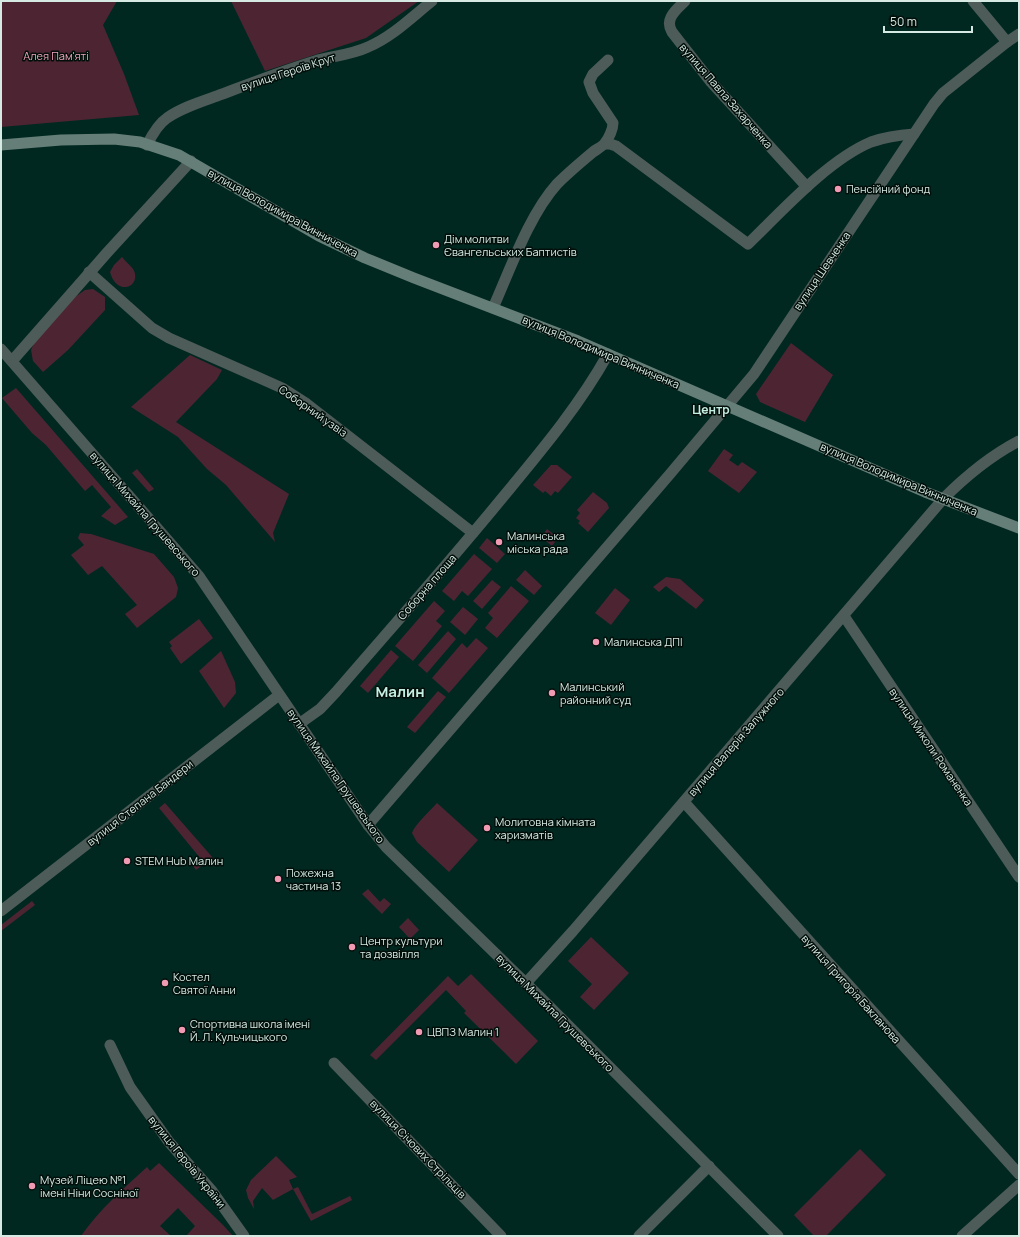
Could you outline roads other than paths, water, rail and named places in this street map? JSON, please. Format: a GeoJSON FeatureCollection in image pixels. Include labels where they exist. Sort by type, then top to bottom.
{"type":"FeatureCollection","features":[{"type":"Feature","properties":{"kind":"main road","name":"вулиця Володимира Винниченка"},"geometry":{"type":"LineString","coordinates":[[1,145],[96,138],[129,140],[179,155],[319,236],[343,248],[414,278],[553,330],[943,499],[1019,528]]}},
{"type":"Feature","properties":{"kind":"street","name":"вулиця Героїв Крут"},"geometry":{"type":"LineString","coordinates":[[147,145],[160,124],[166,118],[177,112],[203,101],[315,61],[356,52],[368,47],[384,38],[432,1]]}},
{"type":"Feature","properties":{"kind":"street","name":"вулиця Павла Захарченка"},"geometry":{"type":"LineString","coordinates":[[685,1],[672,13],[668,24],[672,32],[703,72],[807,187]]}},
{"type":"Feature","properties":{"kind":"street"},"geometry":{"type":"LineString","coordinates":[[973,1],[1007,42]]}},
{"type":"Feature","properties":{"kind":"street","name":"вулиця Шевченка"},"geometry":{"type":"LineString","coordinates":[[368,825],[754,374],[934,104],[943,93],[1019,34]]}},
{"type":"Feature","properties":{"kind":"street"},"geometry":{"type":"LineString","coordinates":[[605,144],[613,123],[593,93],[589,82],[593,74],[608,60]]}},
{"type":"Feature","properties":{"kind":"street"},"geometry":{"type":"LineString","coordinates":[[493,308],[528,229],[542,203],[569,173],[605,144],[613,144],[748,244],[807,187],[827,170],[864,146],[886,137],[914,134]]}},
{"type":"Feature","properties":{"kind":"street"},"geometry":{"type":"LineString","coordinates":[[12,361],[89,272],[191,161]]}},
{"type":"Feature","properties":{"kind":"street","name":"Соборний узвіз"},"geometry":{"type":"LineString","coordinates":[[89,272],[152,328],[169,338],[260,378],[292,394],[342,430],[473,533]]}},
{"type":"Feature","properties":{"kind":"street","name":"вулиця Михайла Грушевського"},"geometry":{"type":"LineString","coordinates":[[1,349],[195,571],[368,825],[386,847],[526,983],[778,1236]]}},
{"type":"Feature","properties":{"kind":"street","name":"Соборна площа"},"geometry":{"type":"LineString","coordinates":[[299,724],[320,709],[336,692],[473,533],[548,443],[587,389],[608,354]]}},
{"type":"Feature","properties":{"kind":"street","name":"вулиця Валерія Залужного"},"geometry":{"type":"LineString","coordinates":[[526,983],[573,932],[943,499],[960,482],[993,456],[1019,441]]}},
{"type":"Feature","properties":{"kind":"street","name":"вулиця Миколи Романенка"},"geometry":{"type":"LineString","coordinates":[[844,616],[1019,877]]}},
{"type":"Feature","properties":{"kind":"street","name":"вулиця Степана Бандери"},"geometry":{"type":"LineString","coordinates":[[1,911],[279,695]]}},
{"type":"Feature","properties":{"kind":"street","name":"вулиця Григорія Бакланова"},"geometry":{"type":"LineString","coordinates":[[684,802],[1019,1174]]}},
{"type":"Feature","properties":{"kind":"street","name":"вулиця Героїв України"},"geometry":{"type":"LineString","coordinates":[[110,1045],[130,1086],[169,1142],[212,1191],[244,1236]]}},
{"type":"Feature","properties":{"kind":"street","name":"вулиця Січових Стрільців"},"geometry":{"type":"LineString","coordinates":[[334,1063],[501,1236]]}},
{"type":"Feature","properties":{"kind":"street"},"geometry":{"type":"LineString","coordinates":[[639,1236],[709,1166]]}},
{"type":"Feature","properties":{"kind":"street"},"geometry":{"type":"LineString","coordinates":[[962,1236],[1019,1185]]}},
{"type":"Feature","properties":{"kind":"place","name":"Пенсійний фонд"},"geometry":{"type":"Point","coordinates":[838,189]}},
{"type":"Feature","properties":{"kind":"place","name":"Дім молитви Євангельських Баптистів"},"geometry":{"type":"Point","coordinates":[436,245]}},
{"type":"Feature","properties":{"kind":"place","name":"Малинська міська рада"},"geometry":{"type":"Point","coordinates":[499,542]}},
{"type":"Feature","properties":{"kind":"place","name":"Малинська ДПІ"},"geometry":{"type":"Point","coordinates":[596,642]}},
{"type":"Feature","properties":{"kind":"place","name":"Малинський районний суд"},"geometry":{"type":"Point","coordinates":[552,693]}},
{"type":"Feature","properties":{"kind":"place","name":"Молитовна кімната харизматів"},"geometry":{"type":"Point","coordinates":[487,828]}},
{"type":"Feature","properties":{"kind":"place","name":"STEM Hub Малин"},"geometry":{"type":"Point","coordinates":[127,861]}},
{"type":"Feature","properties":{"kind":"place","name":"Пожежна частина 13"},"geometry":{"type":"Point","coordinates":[278,879]}},
{"type":"Feature","properties":{"kind":"place","name":"Центр культури та дозвілля"},"geometry":{"type":"Point","coordinates":[352,947]}},
{"type":"Feature","properties":{"kind":"place","name":"Костел Святої Анни"},"geometry":{"type":"Point","coordinates":[165,983]}},
{"type":"Feature","properties":{"kind":"place","name":"Спортивна школа імені Й. Л. Кульчицького"},"geometry":{"type":"Point","coordinates":[182,1030]}},
{"type":"Feature","properties":{"kind":"place","name":"ЦВПЗ Малин 1"},"geometry":{"type":"Point","coordinates":[419,1032]}},
{"type":"Feature","properties":{"kind":"place","name":"Музей Ліцею №1 імені Ніни Сосніної"},"geometry":{"type":"Point","coordinates":[32,1186]}},
{"type":"Feature","properties":{"kind":"district","name":"Центр"},"geometry":{"type":"Point","coordinates":[711,410]}},
{"type":"Feature","properties":{"kind":"district","name":"Малин"},"geometry":{"type":"Point","coordinates":[400,692]}},
{"type":"Feature","properties":{"kind":"park label","name":"Алея Пам'яті"},"geometry":{"type":"Point","coordinates":[56,56]}}]}
